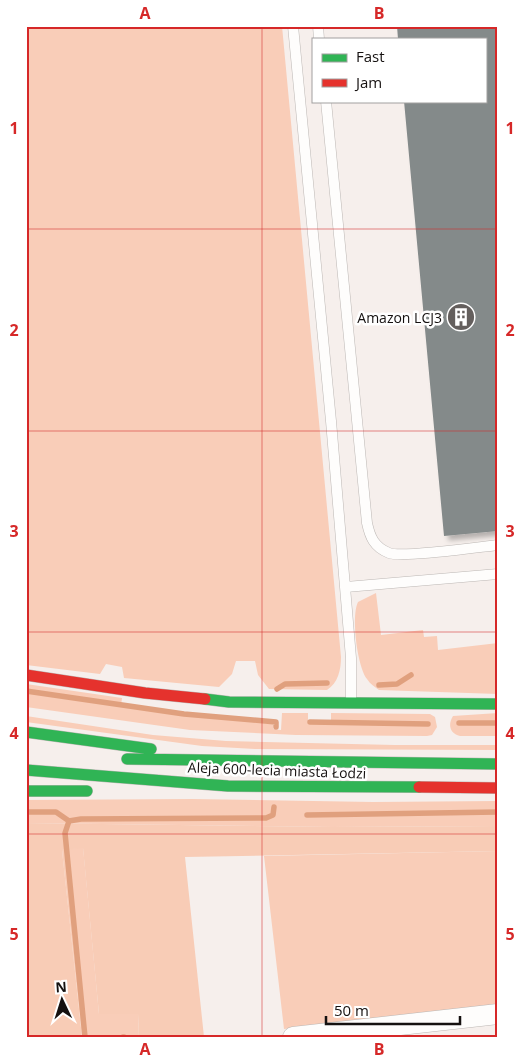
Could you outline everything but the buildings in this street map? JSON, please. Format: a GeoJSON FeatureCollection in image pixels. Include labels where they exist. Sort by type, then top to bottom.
{"type":"FeatureCollection","features":[{"type":"Feature","properties":{"kind":"main road"},"geometry":{"type":"LineString","coordinates":[[26,675],[198,700],[289,704],[498,704]]}},
{"type":"Feature","properties":{"kind":"main road"},"geometry":{"type":"LineString","coordinates":[[26,732],[225,760]]}},
{"type":"Feature","properties":{"kind":"main road","name":"Aleja 600-lecia miasta Łodzi"},"geometry":{"type":"LineString","coordinates":[[118,758],[498,764]]}},
{"type":"Feature","properties":{"kind":"main road","name":"Aleja 600-lecia miasta Łodzi"},"geometry":{"type":"LineString","coordinates":[[26,770],[228,786],[498,788]]}},
{"type":"Feature","properties":{"kind":"main road"},"geometry":{"type":"LineString","coordinates":[[138,791],[228,786]]}},
{"type":"Feature","properties":{"kind":"main road"},"geometry":{"type":"LineString","coordinates":[[26,791],[101,791]]}},
{"type":"Feature","properties":{"kind":"street"},"geometry":{"type":"LineString","coordinates":[[293,1037],[376,1032],[498,1014]]}},
{"type":"Feature","properties":{"kind":"lane"},"geometry":{"type":"LineString","coordinates":[[293,26],[346,587],[352,658],[351,703]]}},
{"type":"Feature","properties":{"kind":"lane"},"geometry":{"type":"LineString","coordinates":[[326,102],[367,523],[371,539],[378,547],[397,555],[498,545]]}},
{"type":"Feature","properties":{"kind":"lane"},"geometry":{"type":"LineString","coordinates":[[346,587],[498,574]]}},
{"type":"Feature","properties":{"kind":"shaded area"},"geometry":{"type":"Polygon","coordinates":[[[26,26],[282,26],[341,657],[338,676],[334,684],[327,690],[269,689],[258,675],[255,661],[236,661],[232,674],[219,687],[124,678],[122,667],[106,664],[100,674],[26,665],[26,26]]]}},
{"type":"Feature","properties":{"kind":"shaded area"},"geometry":{"type":"Polygon","coordinates":[[[376,593],[381,635],[423,630],[424,637],[437,636],[438,650],[498,643],[498,694],[379,690],[363,673],[355,629],[358,602],[376,593]]]}},
{"type":"Feature","properties":{"kind":"shaded area"},"geometry":{"type":"Polygon","coordinates":[[[26,684],[122,698],[121,706],[273,724],[273,729],[281,730],[282,713],[308,713],[308,724],[331,724],[331,713],[430,714],[435,717],[437,727],[432,735],[427,736],[296,735],[190,730],[26,707],[26,684]]]}},
{"type":"Feature","properties":{"kind":"shaded area"},"geometry":{"type":"Polygon","coordinates":[[[498,713],[498,736],[460,736],[456,735],[450,728],[453,716],[498,713]]]}},
{"type":"Feature","properties":{"kind":"shaded area"},"geometry":{"type":"Polygon","coordinates":[[[26,716],[153,735],[226,741],[395,745],[498,745],[498,750],[255,749],[202,746],[26,722],[26,716]]]}},
{"type":"Feature","properties":{"kind":"shaded area"},"geometry":{"type":"Polygon","coordinates":[[[192,799],[373,802],[498,801],[498,826],[332,827],[26,823],[26,800],[192,799]]]}},
{"type":"Feature","properties":{"kind":"shaded area"},"geometry":{"type":"Polygon","coordinates":[[[26,823],[332,827],[498,826],[498,851],[185,857],[204,1037],[139,1037],[138,1014],[99,1014],[83,848],[62,850],[82,1037],[26,1037],[26,823]]]}},
{"type":"Feature","properties":{"kind":"shaded area"},"geometry":{"type":"Polygon","coordinates":[[[83,847],[99,1014],[138,1014],[139,1037],[82,1037],[62,850],[83,847]]]}},
{"type":"Feature","properties":{"kind":"shaded area"},"geometry":{"type":"Polygon","coordinates":[[[498,851],[498,1005],[284,1029],[264,856],[498,851]]]}},
{"type":"Feature","properties":{"kind":"waterway"},"geometry":{"type":"LineString","coordinates":[[379,685],[397,684],[411,675]]}},
{"type":"Feature","properties":{"kind":"waterway"},"geometry":{"type":"LineString","coordinates":[[277,689],[285,684],[327,683]]}},
{"type":"Feature","properties":{"kind":"waterway"},"geometry":{"type":"LineString","coordinates":[[26,691],[184,714],[276,722],[276,727]]}},
{"type":"Feature","properties":{"kind":"waterway"},"geometry":{"type":"LineString","coordinates":[[310,722],[428,724]]}},
{"type":"Feature","properties":{"kind":"waterway"},"geometry":{"type":"LineString","coordinates":[[459,723],[498,723]]}},
{"type":"Feature","properties":{"kind":"waterway"},"geometry":{"type":"LineString","coordinates":[[85,1037],[65,833],[69,821],[81,819],[266,818],[273,815],[274,807]]}},
{"type":"Feature","properties":{"kind":"waterway"},"geometry":{"type":"LineString","coordinates":[[26,812],[56,812],[69,821]]}},
{"type":"Feature","properties":{"kind":"waterway"},"geometry":{"type":"LineString","coordinates":[[307,815],[498,812]]}},
{"type":"Feature","properties":{"kind":"traffic: fast"},"geometry":{"type":"LineString","coordinates":[[205,699],[229,702],[498,704]]}},
{"type":"Feature","properties":{"kind":"traffic: fast"},"geometry":{"type":"LineString","coordinates":[[26,732],[151,749]]}},
{"type":"Feature","properties":{"kind":"traffic: fast"},"geometry":{"type":"LineString","coordinates":[[127,759],[498,764]]}},
{"type":"Feature","properties":{"kind":"traffic: fast"},"geometry":{"type":"LineString","coordinates":[[26,770],[228,786],[419,787]]}},
{"type":"Feature","properties":{"kind":"traffic: fast"},"geometry":{"type":"LineString","coordinates":[[26,791],[87,791]]}},
{"type":"Feature","properties":{"kind":"traffic: jam"},"geometry":{"type":"LineString","coordinates":[[26,675],[145,693],[205,699]]}},
{"type":"Feature","properties":{"kind":"traffic: jam"},"geometry":{"type":"LineString","coordinates":[[419,787],[498,788]]}},
{"type":"Feature","properties":{"kind":"place","name":"Amazon LCJ3"},"geometry":{"type":"Point","coordinates":[461,317]}}]}
